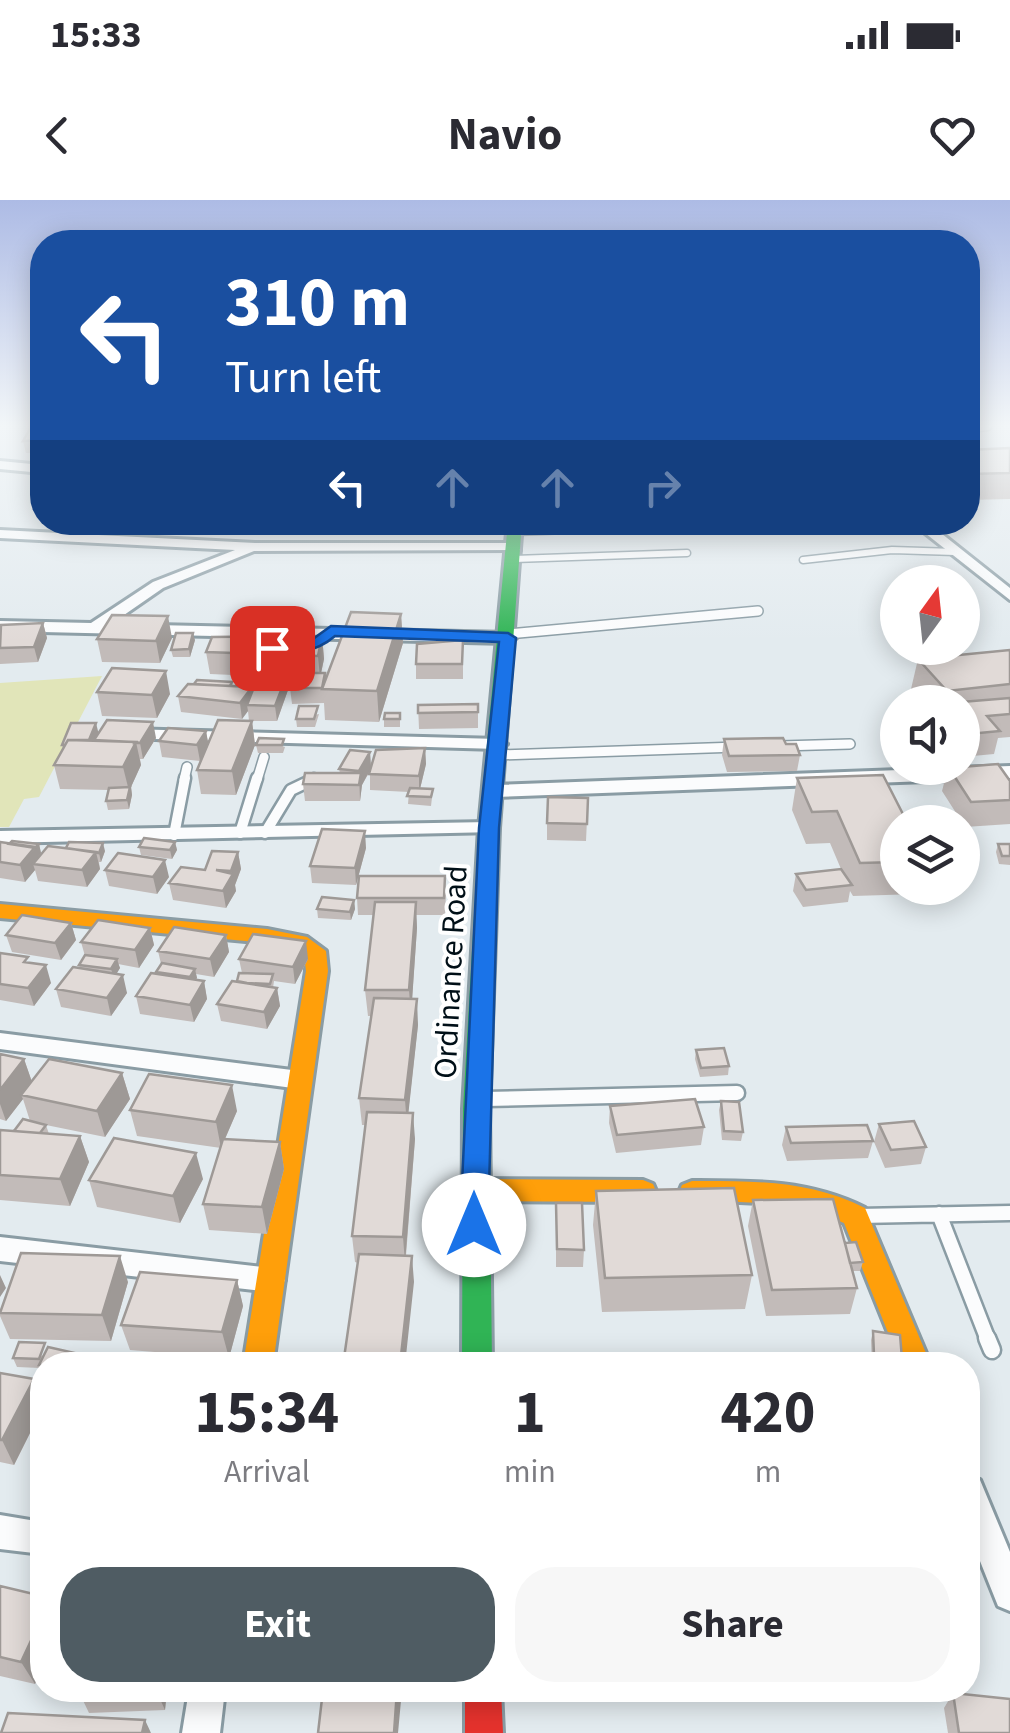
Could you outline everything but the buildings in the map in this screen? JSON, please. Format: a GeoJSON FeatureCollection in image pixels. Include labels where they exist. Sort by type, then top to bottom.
{"type":"FeatureCollection","features":[{"type":"Feature","properties":{"kind":"street"},"geometry":{"type":"LineString","coordinates":[[0,534],[30,535]]}},
{"type":"Feature","properties":{"kind":"street"},"geometry":{"type":"LineString","coordinates":[[32,535],[255,547],[515,540]]}},
{"type":"Feature","properties":{"kind":"street"},"geometry":{"type":"LineString","coordinates":[[934,535],[1010,595]]}},
{"type":"Feature","properties":{"kind":"street","name":"Ordinance Road"},"geometry":{"type":"LineString","coordinates":[[477,1352],[476,1100],[489,828],[515,540]]}},
{"type":"Feature","properties":{"kind":"street"},"geometry":{"type":"LineString","coordinates":[[96,627],[158,585],[255,547]]}},
{"type":"Feature","properties":{"kind":"street"},"geometry":{"type":"LineString","coordinates":[[0,626],[508,636]]}},
{"type":"Feature","properties":{"kind":"street"},"geometry":{"type":"LineString","coordinates":[[106,733],[498,750]]}},
{"type":"Feature","properties":{"kind":"street"},"geometry":{"type":"LineString","coordinates":[[493,791],[1010,772]]}},
{"type":"Feature","properties":{"kind":"street"},"geometry":{"type":"LineString","coordinates":[[0,837],[489,828]]}},
{"type":"Feature","properties":{"kind":"street"},"geometry":{"type":"LineString","coordinates":[[0,911],[300,942],[315,951],[317,971],[260,1352]]}},
{"type":"Feature","properties":{"kind":"street"},"geometry":{"type":"LineString","coordinates":[[0,1042],[300,1080]]}},
{"type":"Feature","properties":{"kind":"street"},"geometry":{"type":"LineString","coordinates":[[474,1190],[807,1193],[834,1200],[855,1216],[911,1352]]}},
{"type":"Feature","properties":{"kind":"street"},"geometry":{"type":"LineString","coordinates":[[0,1249],[271,1280]]}},
{"type":"Feature","properties":{"kind":"street"},"geometry":{"type":"LineString","coordinates":[[980,1520],[1010,1594]]}},
{"type":"Feature","properties":{"kind":"street"},"geometry":{"type":"LineString","coordinates":[[0,1532],[30,1536]]}},
{"type":"Feature","properties":{"kind":"street"},"geometry":{"type":"LineString","coordinates":[[201,1733],[205,1702]]}},
{"type":"Feature","properties":{"kind":"street"},"geometry":{"type":"LineString","coordinates":[[483,1702],[484,1733]]}},
{"type":"Feature","properties":{"kind":"lane"},"geometry":{"type":"LineString","coordinates":[[515,540],[577,535]]}},
{"type":"Feature","properties":{"kind":"lane"},"geometry":{"type":"LineString","coordinates":[[515,540],[687,553]]}},
{"type":"Feature","properties":{"kind":"lane"},"geometry":{"type":"LineString","coordinates":[[803,560],[892,550],[954,552]]}},
{"type":"Feature","properties":{"kind":"lane"},"geometry":{"type":"LineString","coordinates":[[508,636],[758,612]]}},
{"type":"Feature","properties":{"kind":"lane"},"geometry":{"type":"LineString","coordinates":[[315,645],[331,631]]}},
{"type":"Feature","properties":{"kind":"lane"},"geometry":{"type":"LineString","coordinates":[[771,746],[850,744]]}},
{"type":"Feature","properties":{"kind":"lane"},"geometry":{"type":"LineString","coordinates":[[498,750],[752,747]]}},
{"type":"Feature","properties":{"kind":"lane"},"geometry":{"type":"LineString","coordinates":[[240,833],[264,757]]}},
{"type":"Feature","properties":{"kind":"lane"},"geometry":{"type":"LineString","coordinates":[[174,835],[187,767]]}},
{"type":"Feature","properties":{"kind":"lane"},"geometry":{"type":"LineString","coordinates":[[265,833],[291,790],[318,777]]}},
{"type":"Feature","properties":{"kind":"lane"},"geometry":{"type":"LineString","coordinates":[[476,1100],[736,1092]]}},
{"type":"Feature","properties":{"kind":"lane"},"geometry":{"type":"LineString","coordinates":[[855,1216],[1010,1212]]}},
{"type":"Feature","properties":{"kind":"lane"},"geometry":{"type":"LineString","coordinates":[[939,1214],[992,1350]]}},
{"type":"Feature","properties":{"kind":"green space"},"geometry":{"type":"Polygon","coordinates":[[[102,676],[39,797],[24,799],[9,827],[0,827],[0,683],[102,676]]]}},
{"type":"Feature","properties":{"kind":"traffic: fast"},"geometry":{"type":"LineString","coordinates":[[477,1352],[476,1109],[489,828],[514,535]]}},
{"type":"Feature","properties":{"kind":"traffic: slow"},"geometry":{"type":"LineString","coordinates":[[0,911],[267,936],[299,942],[315,951],[317,971],[260,1352]]}},
{"type":"Feature","properties":{"kind":"traffic: slow"},"geometry":{"type":"LineString","coordinates":[[474,1190],[643,1191]]}},
{"type":"Feature","properties":{"kind":"traffic: slow"},"geometry":{"type":"LineString","coordinates":[[692,1192],[796,1195],[836,1206],[855,1216],[911,1352]]}},
{"type":"Feature","properties":{"kind":"traffic: jam"},"geometry":{"type":"LineString","coordinates":[[483,1702],[484,1733]]}},
{"type":"Feature","properties":{"kind":"route"},"geometry":{"type":"LineString","coordinates":[[272,648],[315,645],[331,631],[508,638],[489,828],[474,1225]]}}]}
